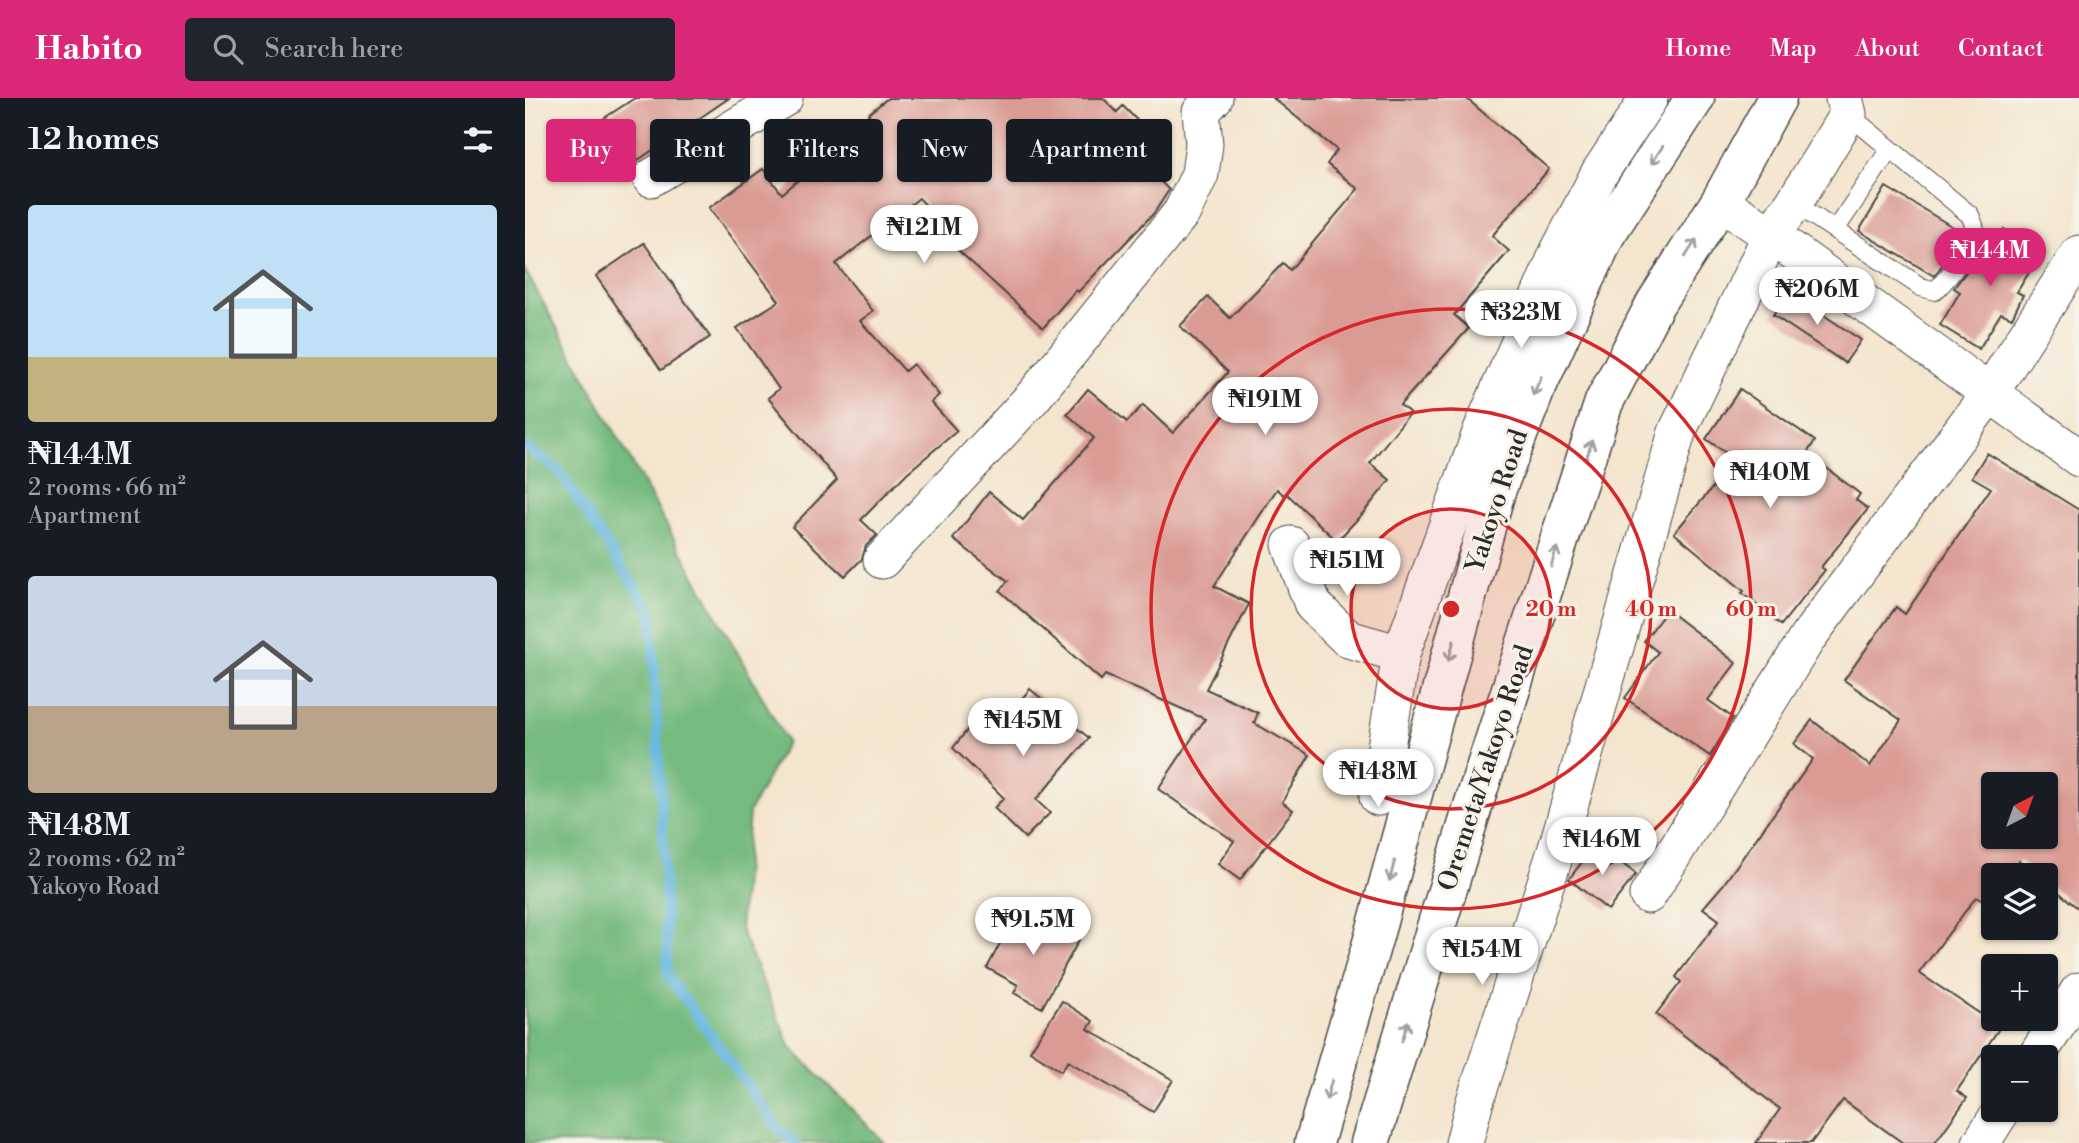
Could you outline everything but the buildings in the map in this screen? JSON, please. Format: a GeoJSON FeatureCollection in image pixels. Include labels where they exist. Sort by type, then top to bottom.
{"type":"FeatureCollection","features":[{"type":"Feature","properties":{"kind":"main road","name":"Yakoyo Road"},"geometry":{"type":"LineString","coordinates":[[1314,1143],[1374,936],[1496,491],[1535,391],[1606,234],[1695,98]]}},
{"type":"Feature","properties":{"kind":"main road","name":"Oremeta/Yakoyo Road"},"geometry":{"type":"LineString","coordinates":[[1370,1143],[1474,803],[1604,401],[1655,304],[1720,202],[1777,98]]}},
{"type":"Feature","properties":{"kind":"street"},"geometry":{"type":"LineString","coordinates":[[749,119],[784,98]]}},
{"type":"Feature","properties":{"kind":"street"},"geometry":{"type":"LineString","coordinates":[[1378,797],[1401,654],[1482,430],[1558,253],[1600,172],[1649,98]]}},
{"type":"Feature","properties":{"kind":"street"},"geometry":{"type":"LineString","coordinates":[[882,560],[1033,397],[1182,212],[1200,174],[1204,144],[1200,103]]}},
{"type":"Feature","properties":{"kind":"street"},"geometry":{"type":"LineString","coordinates":[[1464,1143],[1474,1104],[1557,848],[1677,432],[1771,235],[1794,203],[1846,106]]}},
{"type":"Feature","properties":{"kind":"street"},"geometry":{"type":"LineString","coordinates":[[1720,202],[1771,235],[2079,457]]}},
{"type":"Feature","properties":{"kind":"street"},"geometry":{"type":"LineString","coordinates":[[1648,895],[1808,638],[1989,394],[2079,254]]}},
{"type":"Feature","properties":{"kind":"street"},"geometry":{"type":"LineString","coordinates":[[1291,545],[1313,605],[1349,639],[1401,654]]}},
{"type":"Feature","properties":{"kind":"street"},"geometry":{"type":"LineString","coordinates":[[2044,1045],[2079,991]]}},
{"type":"Feature","properties":{"kind":"street"},"geometry":{"type":"LineString","coordinates":[[1981,1143],[1994,1122]]}},
{"type":"Feature","properties":{"kind":"lane"},"geometry":{"type":"LineString","coordinates":[[1794,203],[1921,287],[1934,291],[1972,242],[1975,230],[1970,215],[1890,149],[1846,106]]}},
{"type":"Feature","properties":{"kind":"lane"},"geometry":{"type":"LineString","coordinates":[[1835,230],[1890,149]]}},
{"type":"Feature","properties":{"kind":"green space"},"geometry":{"type":"Polygon","coordinates":[[[525,270],[787,742],[749,812],[740,929],[791,1048],[885,1143],[525,1143],[525,270]]]}},
{"type":"Feature","properties":{"kind":"waterway"},"geometry":{"type":"LineString","coordinates":[[525,446],[558,470],[651,611],[668,976],[779,1129],[796,1143]]}}]}
